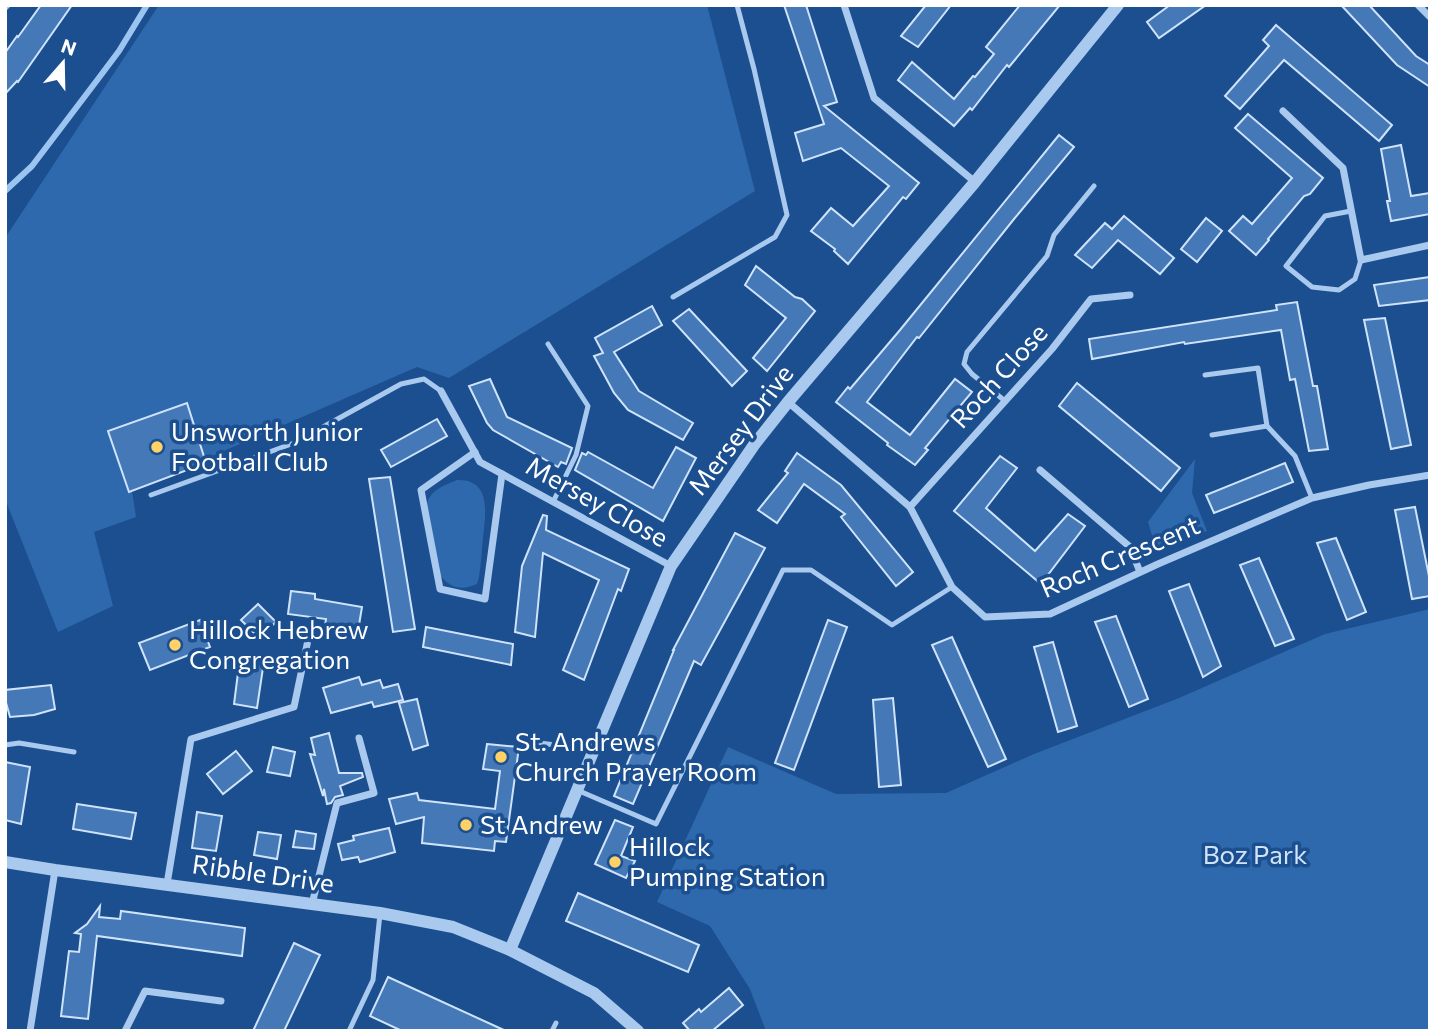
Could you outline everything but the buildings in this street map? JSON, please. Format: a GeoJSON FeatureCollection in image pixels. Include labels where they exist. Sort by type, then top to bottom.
{"type":"FeatureCollection","features":[{"type":"Feature","properties":{"kind":"street"},"geometry":{"type":"LineString","coordinates":[[844,5],[874,99],[975,182]]}},
{"type":"Feature","properties":{"kind":"street","name":"Mersey Drive"},"geometry":{"type":"LineString","coordinates":[[510,950],[671,566],[754,445],[788,402],[975,182],[1118,5]]}},
{"type":"Feature","properties":{"kind":"street"},"geometry":{"type":"LineString","coordinates":[[1418,5],[1430,17]]}},
{"type":"Feature","properties":{"kind":"street"},"geometry":{"type":"LineString","coordinates":[[1283,111],[1343,168],[1361,260],[1430,245]]}},
{"type":"Feature","properties":{"kind":"street","name":"Roch Close"},"geometry":{"type":"LineString","coordinates":[[910,506],[1052,349],[1091,299],[1130,295]]}},
{"type":"Feature","properties":{"kind":"street","name":"Mersey Close"},"geometry":{"type":"LineString","coordinates":[[441,391],[480,462],[671,566]]}},
{"type":"Feature","properties":{"kind":"street","name":"Roch Crescent"},"geometry":{"type":"LineString","coordinates":[[788,402],[910,506],[952,587],[985,617],[1050,614],[1312,498],[1430,475]]}},
{"type":"Feature","properties":{"kind":"street","name":"Mersey Close"},"geometry":{"type":"LineString","coordinates":[[475,452],[421,490],[440,589],[485,599],[502,474]]}},
{"type":"Feature","properties":{"kind":"street"},"geometry":{"type":"LineString","coordinates":[[1040,470],[1130,547],[1140,572]]}},
{"type":"Feature","properties":{"kind":"street"},"geometry":{"type":"LineString","coordinates":[[167,884],[191,739],[294,707],[308,640]]}},
{"type":"Feature","properties":{"kind":"street"},"geometry":{"type":"LineString","coordinates":[[312,904],[337,803],[374,793],[359,738]]}},
{"type":"Feature","properties":{"kind":"street","name":"Ribble Drive"},"geometry":{"type":"LineString","coordinates":[[5,862],[380,913],[453,927],[510,950],[594,993],[638,1031]]}},
{"type":"Feature","properties":{"kind":"street"},"geometry":{"type":"LineString","coordinates":[[32,1030],[55,870]]}},
{"type":"Feature","properties":{"kind":"street"},"geometry":{"type":"LineString","coordinates":[[125,1031],[145,991],[221,1000]]}},
{"type":"Feature","properties":{"kind":"lane"},"geometry":{"type":"LineString","coordinates":[[673,297],[775,237],[787,215],[737,5]]}},
{"type":"Feature","properties":{"kind":"lane"},"geometry":{"type":"LineString","coordinates":[[1005,401],[964,364],[967,352],[1047,256],[1054,235],[1094,186]]}},
{"type":"Feature","properties":{"kind":"lane"},"geometry":{"type":"LineString","coordinates":[[1352,211],[1325,216],[1286,266],[1312,287],[1339,289],[1355,279],[1361,260]]}},
{"type":"Feature","properties":{"kind":"lane"},"geometry":{"type":"LineString","coordinates":[[548,344],[588,406],[576,455],[553,502]]}},
{"type":"Feature","properties":{"kind":"lane"},"geometry":{"type":"LineString","coordinates":[[1205,375],[1258,368],[1267,426],[1295,456],[1312,498]]}},
{"type":"Feature","properties":{"kind":"lane"},"geometry":{"type":"LineString","coordinates":[[151,495],[294,443],[401,384],[424,379],[441,391]]}},
{"type":"Feature","properties":{"kind":"lane"},"geometry":{"type":"LineString","coordinates":[[1212,435],[1267,426]]}},
{"type":"Feature","properties":{"kind":"lane"},"geometry":{"type":"LineString","coordinates":[[577,790],[656,824],[783,569],[811,570],[892,625],[952,587]]}},
{"type":"Feature","properties":{"kind":"lane"},"geometry":{"type":"LineString","coordinates":[[524,741],[594,750]]}},
{"type":"Feature","properties":{"kind":"lane"},"geometry":{"type":"LineString","coordinates":[[5,745],[19,743],[74,752]]}},
{"type":"Feature","properties":{"kind":"lane"},"geometry":{"type":"LineString","coordinates":[[349,1031],[373,980],[380,913]]}},
{"type":"Feature","properties":{"kind":"lane"},"geometry":{"type":"LineString","coordinates":[[552,1031],[556,1023]]}},
{"type":"Feature","properties":{"kind":"green space"},"geometry":{"type":"Polygon","coordinates":[[[159,5],[707,5],[755,191],[449,378],[417,367],[132,491],[136,517],[94,532],[113,606],[58,632],[5,499],[5,238],[159,5]]]}},
{"type":"Feature","properties":{"kind":"green space"},"geometry":{"type":"Polygon","coordinates":[[[1195,459],[1192,493],[1207,531],[1157,552],[1148,522],[1195,459]]]}},
{"type":"Feature","properties":{"kind":"green space"},"geometry":{"type":"Polygon","coordinates":[[[457,480],[476,485],[481,491],[485,508],[477,584],[461,588],[448,583],[440,575],[427,504],[435,492],[457,480]]]}},
{"type":"Feature","properties":{"kind":"green space","name":"Boz Park"},"geometry":{"type":"Polygon","coordinates":[[[1430,609],[1430,1031],[766,1031],[750,989],[710,926],[657,902],[728,747],[836,794],[946,793],[1034,754],[1179,698],[1325,634],[1430,609]]]}},
{"type":"Feature","properties":{"kind":"waterway"},"geometry":{"type":"LineString","coordinates":[[5,191],[32,166],[119,51],[147,5]]}},
{"type":"Feature","properties":{"kind":"place","name":"Unsworth Junior Football Club"},"geometry":{"type":"Point","coordinates":[157,447]}},
{"type":"Feature","properties":{"kind":"place","name":"Hillock Hebrew Congregation"},"geometry":{"type":"Point","coordinates":[175,645]}},
{"type":"Feature","properties":{"kind":"place","name":"St. Andrews Church Prayer Room"},"geometry":{"type":"Point","coordinates":[501,757]}},
{"type":"Feature","properties":{"kind":"place","name":"St Andrew"},"geometry":{"type":"Point","coordinates":[466,825]}},
{"type":"Feature","properties":{"kind":"place","name":"Hillock Pumping Station"},"geometry":{"type":"Point","coordinates":[615,862]}}]}
